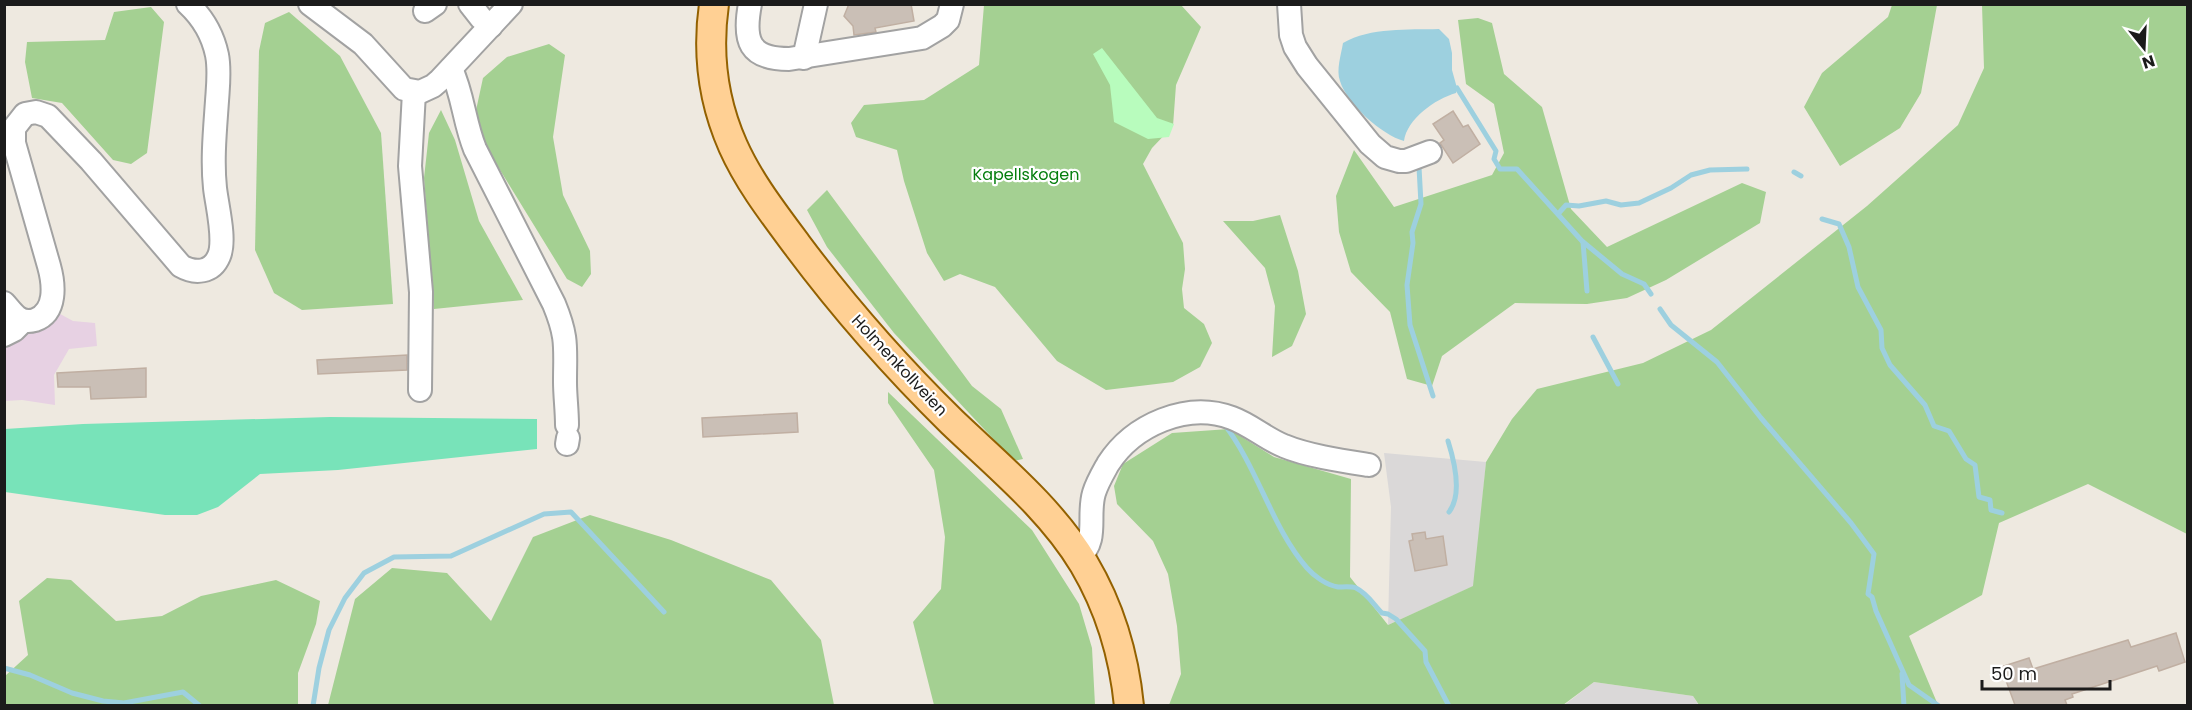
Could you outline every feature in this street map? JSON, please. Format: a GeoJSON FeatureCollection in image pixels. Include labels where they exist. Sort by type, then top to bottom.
{"type":"FeatureCollection","features":[{"type":"Feature","properties":{"kind":"main road","name":"Holmenkollveien"},"geometry":{"type":"LineString","coordinates":[[714,4],[711,54],[717,98],[733,147],[750,179],[823,279],[878,345],[934,404],[1051,519],[1079,557],[1096,585],[1115,632],[1126,678],[1129,705]]}},
{"type":"Feature","properties":{"kind":"lane"},"geometry":{"type":"LineString","coordinates":[[4,303],[17,318],[23,321],[37,319],[46,312],[50,305],[53,283],[14,143],[14,128],[28,113],[36,112],[48,116],[91,161],[181,266],[199,272],[212,266],[218,259],[222,245],[214,164],[218,63],[208,31],[188,4]]}},
{"type":"Feature","properties":{"kind":"lane"},"geometry":{"type":"LineString","coordinates":[[310,4],[363,45],[399,86],[414,92],[420,92],[433,86],[511,4]]}},
{"type":"Feature","properties":{"kind":"lane"},"geometry":{"type":"LineString","coordinates":[[471,4],[480,18],[491,26]]}},
{"type":"Feature","properties":{"kind":"lane"},"geometry":{"type":"LineString","coordinates":[[750,4],[747,33],[753,47],[770,59],[804,58],[922,38],[948,20],[952,4]]}},
{"type":"Feature","properties":{"kind":"lane"},"geometry":{"type":"LineString","coordinates":[[804,58],[816,4]]}},
{"type":"Feature","properties":{"kind":"lane"},"geometry":{"type":"LineString","coordinates":[[1289,4],[1291,35],[1295,47],[1370,144],[1384,157],[1399,161],[1415,159],[1430,152]]}},
{"type":"Feature","properties":{"kind":"lane"},"geometry":{"type":"LineString","coordinates":[[451,69],[457,84],[465,122],[475,148],[554,304],[564,330],[568,435]]}},
{"type":"Feature","properties":{"kind":"lane"},"geometry":{"type":"LineString","coordinates":[[414,92],[410,166],[421,292],[420,390]]}},
{"type":"Feature","properties":{"kind":"lane"},"geometry":{"type":"LineString","coordinates":[[4,334],[14,330],[23,321]]}},
{"type":"Feature","properties":{"kind":"lane"},"geometry":{"type":"LineString","coordinates":[[1079,557],[1087,550],[1092,539],[1094,492],[1107,465],[1135,435],[1164,420],[1202,413],[1226,416],[1243,422],[1292,449],[1369,465]]}},
{"type":"Feature","properties":{"kind":"shaded area"},"geometry":{"type":"Polygon","coordinates":[[[4,290],[21,316],[51,309],[73,321],[95,323],[97,346],[69,349],[54,375],[55,405],[22,400],[5,401],[4,290]]]}},
{"type":"Feature","properties":{"kind":"shaded area"},"geometry":{"type":"Polygon","coordinates":[[[1384,453],[1486,462],[1474,586],[1388,625],[1391,507],[1384,453]]]}},
{"type":"Feature","properties":{"kind":"shaded area"},"geometry":{"type":"Polygon","coordinates":[[[1594,682],[1693,696],[1699,706],[1563,706],[1594,682]]]}},
{"type":"Feature","properties":{"kind":"green space","name":"Kapellskogen"},"geometry":{"type":"Polygon","coordinates":[[[984,5],[1181,5],[1201,27],[1176,85],[1173,126],[1152,148],[1143,164],[1183,243],[1184,308],[1204,324],[1212,343],[1200,367],[1173,382],[1106,390],[1057,361],[995,287],[960,274],[944,281],[927,253],[904,181],[897,150],[856,137],[851,123],[864,105],[924,100],[979,65],[984,5]]]}},
{"type":"Feature","properties":{"kind":"green space"},"geometry":{"type":"Polygon","coordinates":[[[1892,5],[1937,5],[1921,93],[1900,128],[1840,166],[1804,107],[1822,73],[1888,17],[1892,5]]]}},
{"type":"Feature","properties":{"kind":"green space"},"geometry":{"type":"Polygon","coordinates":[[[1982,5],[2187,5],[2187,534],[2088,484],[1999,523],[1982,595],[1909,636],[1938,705],[1699,705],[1693,696],[1594,682],[1563,705],[1169,705],[1181,674],[1177,626],[1168,574],[1153,541],[1117,504],[1114,486],[1123,464],[1172,433],[1229,429],[1274,457],[1351,479],[1350,577],[1388,625],[1473,586],[1486,462],[1512,419],[1537,389],[1643,363],[1711,330],[1867,206],[1958,125],[1984,68],[1982,5]]]}},
{"type":"Feature","properties":{"kind":"green space"},"geometry":{"type":"Polygon","coordinates":[[[151,7],[164,22],[147,153],[131,164],[113,160],[62,103],[32,98],[25,62],[27,42],[105,40],[114,12],[151,7]]]}},
{"type":"Feature","properties":{"kind":"green space"},"geometry":{"type":"Polygon","coordinates":[[[289,12],[340,56],[381,133],[393,304],[302,310],[274,293],[255,250],[259,51],[265,23],[289,12]]]}},
{"type":"Feature","properties":{"kind":"green space"},"geometry":{"type":"Polygon","coordinates":[[[1478,18],[1492,23],[1504,74],[1542,107],[1571,209],[1607,247],[1742,183],[1766,192],[1760,223],[1666,280],[1627,298],[1587,304],[1515,303],[1442,356],[1432,386],[1407,379],[1390,312],[1351,272],[1339,232],[1336,196],[1354,150],[1394,207],[1492,175],[1504,153],[1494,104],[1466,84],[1458,20],[1478,18]]]}},
{"type":"Feature","properties":{"kind":"green space"},"geometry":{"type":"Polygon","coordinates":[[[549,44],[565,55],[553,137],[563,195],[590,251],[591,274],[582,287],[567,279],[484,144],[475,115],[483,78],[507,57],[549,44]]]}},
{"type":"Feature","properties":{"kind":"green space"},"geometry":{"type":"Polygon","coordinates":[[[1102,48],[1157,118],[1174,124],[1169,137],[1148,139],[1114,122],[1110,85],[1093,54],[1102,48]]]}},
{"type":"Feature","properties":{"kind":"green space"},"geometry":{"type":"Polygon","coordinates":[[[441,110],[455,140],[479,221],[523,300],[434,309],[424,178],[429,133],[441,110]]]}},
{"type":"Feature","properties":{"kind":"green space"},"geometry":{"type":"Polygon","coordinates":[[[827,190],[972,386],[1001,409],[1023,459],[1014,461],[894,333],[827,247],[807,210],[827,190]]]}},
{"type":"Feature","properties":{"kind":"green space"},"geometry":{"type":"Polygon","coordinates":[[[1280,215],[1298,271],[1306,314],[1292,346],[1272,357],[1275,306],[1265,268],[1223,221],[1253,221],[1280,215]]]}},
{"type":"Feature","properties":{"kind":"green space"},"geometry":{"type":"Polygon","coordinates":[[[888,392],[1032,530],[1079,604],[1092,648],[1095,705],[934,705],[913,622],[941,589],[945,537],[934,470],[888,403],[888,392]]]}},
{"type":"Feature","properties":{"kind":"green space"},"geometry":{"type":"Polygon","coordinates":[[[330,417],[537,419],[537,449],[338,470],[260,474],[218,507],[197,515],[165,515],[5,492],[5,429],[83,424],[330,417]]]}},
{"type":"Feature","properties":{"kind":"green space"},"geometry":{"type":"Polygon","coordinates":[[[590,515],[671,540],[771,580],[821,640],[834,705],[328,705],[355,599],[392,568],[447,573],[491,621],[533,537],[590,515]]]}},
{"type":"Feature","properties":{"kind":"green space"},"geometry":{"type":"Polygon","coordinates":[[[47,578],[71,580],[116,621],[162,616],[201,596],[276,580],[320,601],[316,624],[298,673],[298,705],[5,705],[5,676],[28,655],[19,601],[47,578]]]}},
{"type":"Feature","properties":{"kind":"water"},"geometry":{"type":"Polygon","coordinates":[[[1439,29],[1449,39],[1456,93],[1439,100],[1423,111],[1410,125],[1404,141],[1395,138],[1366,117],[1344,90],[1338,72],[1343,43],[1365,34],[1378,32],[1439,29]]]}},
{"type":"Feature","properties":{"kind":"building"},"geometry":{"type":"Polygon","coordinates":[[[849,4],[911,4],[914,21],[875,28],[876,32],[854,35],[853,26],[844,16],[849,4]]]}},
{"type":"Feature","properties":{"kind":"building"},"geometry":{"type":"Polygon","coordinates":[[[1453,111],[1463,127],[1468,125],[1480,144],[1453,163],[1440,143],[1444,140],[1433,124],[1453,111]]]}},
{"type":"Feature","properties":{"kind":"building"},"geometry":{"type":"Polygon","coordinates":[[[407,355],[407,370],[318,374],[317,360],[407,355]]]}},
{"type":"Feature","properties":{"kind":"building"},"geometry":{"type":"Polygon","coordinates":[[[146,368],[146,397],[91,399],[90,387],[58,387],[57,373],[146,368]]]}},
{"type":"Feature","properties":{"kind":"building"},"geometry":{"type":"Polygon","coordinates":[[[797,413],[798,432],[703,437],[702,418],[797,413]]]}},
{"type":"Feature","properties":{"kind":"building"},"geometry":{"type":"Polygon","coordinates":[[[1425,532],[1426,539],[1443,536],[1447,565],[1415,571],[1409,541],[1413,540],[1412,534],[1425,532]]]}},
{"type":"Feature","properties":{"kind":"building"},"geometry":{"type":"Polygon","coordinates":[[[2176,633],[2185,662],[2159,671],[2157,666],[2072,694],[2073,697],[2065,700],[2067,705],[2015,705],[2001,667],[2029,658],[2033,669],[2128,640],[2131,647],[2176,633]]]}},
{"type":"Feature","properties":{"kind":"waterway"},"geometry":{"type":"LineString","coordinates":[[1457,88],[1496,151],[1494,159],[1500,169],[1517,169],[1582,241],[1622,274],[1644,284],[1651,294]]}},
{"type":"Feature","properties":{"kind":"waterway"},"geometry":{"type":"LineString","coordinates":[[1419,167],[1421,204],[1412,232],[1413,243],[1407,285],[1410,325],[1433,396]]}},
{"type":"Feature","properties":{"kind":"waterway"},"geometry":{"type":"LineString","coordinates":[[1558,214],[1566,205],[1579,206],[1606,201],[1621,205],[1639,203],[1671,188],[1691,175],[1710,170],[1747,169]]}},
{"type":"Feature","properties":{"kind":"waterway"},"geometry":{"type":"LineString","coordinates":[[1794,172],[1801,176]]}},
{"type":"Feature","properties":{"kind":"waterway"},"geometry":{"type":"LineString","coordinates":[[1822,219],[1839,224],[1849,247],[1858,287],[1881,330],[1882,348],[1890,365],[1925,405],[1934,426],[1949,431],[1966,459],[1975,465],[1979,497],[1990,500],[1991,510],[2002,513]]}},
{"type":"Feature","properties":{"kind":"waterway"},"geometry":{"type":"LineString","coordinates":[[1583,242],[1587,291]]}},
{"type":"Feature","properties":{"kind":"waterway"},"geometry":{"type":"LineString","coordinates":[[1660,309],[1671,325],[1717,362],[1761,418],[1851,523],[1874,554],[1868,594],[1872,597],[1909,685],[1939,706]]}},
{"type":"Feature","properties":{"kind":"waterway"},"geometry":{"type":"LineString","coordinates":[[1593,337],[1618,384]]}},
{"type":"Feature","properties":{"kind":"waterway"},"geometry":{"type":"LineString","coordinates":[[1224,424],[1246,459],[1284,535],[1307,568],[1329,584],[1360,590],[1382,613],[1396,619],[1425,651],[1426,662],[1449,706]]}},
{"type":"Feature","properties":{"kind":"waterway"},"geometry":{"type":"LineString","coordinates":[[1448,441],[1456,477],[1456,496],[1449,512]]}},
{"type":"Feature","properties":{"kind":"waterway"},"geometry":{"type":"LineString","coordinates":[[313,706],[319,668],[329,630],[345,598],[364,573],[394,557],[451,556],[544,514],[571,512],[664,612]]}},
{"type":"Feature","properties":{"kind":"waterway"},"geometry":{"type":"LineString","coordinates":[[4,668],[30,675],[72,693],[103,701],[124,703],[183,692],[200,706]]}},
{"type":"Feature","properties":{"kind":"waterway"},"geometry":{"type":"LineString","coordinates":[[1902,674],[1904,706]]}}]}
